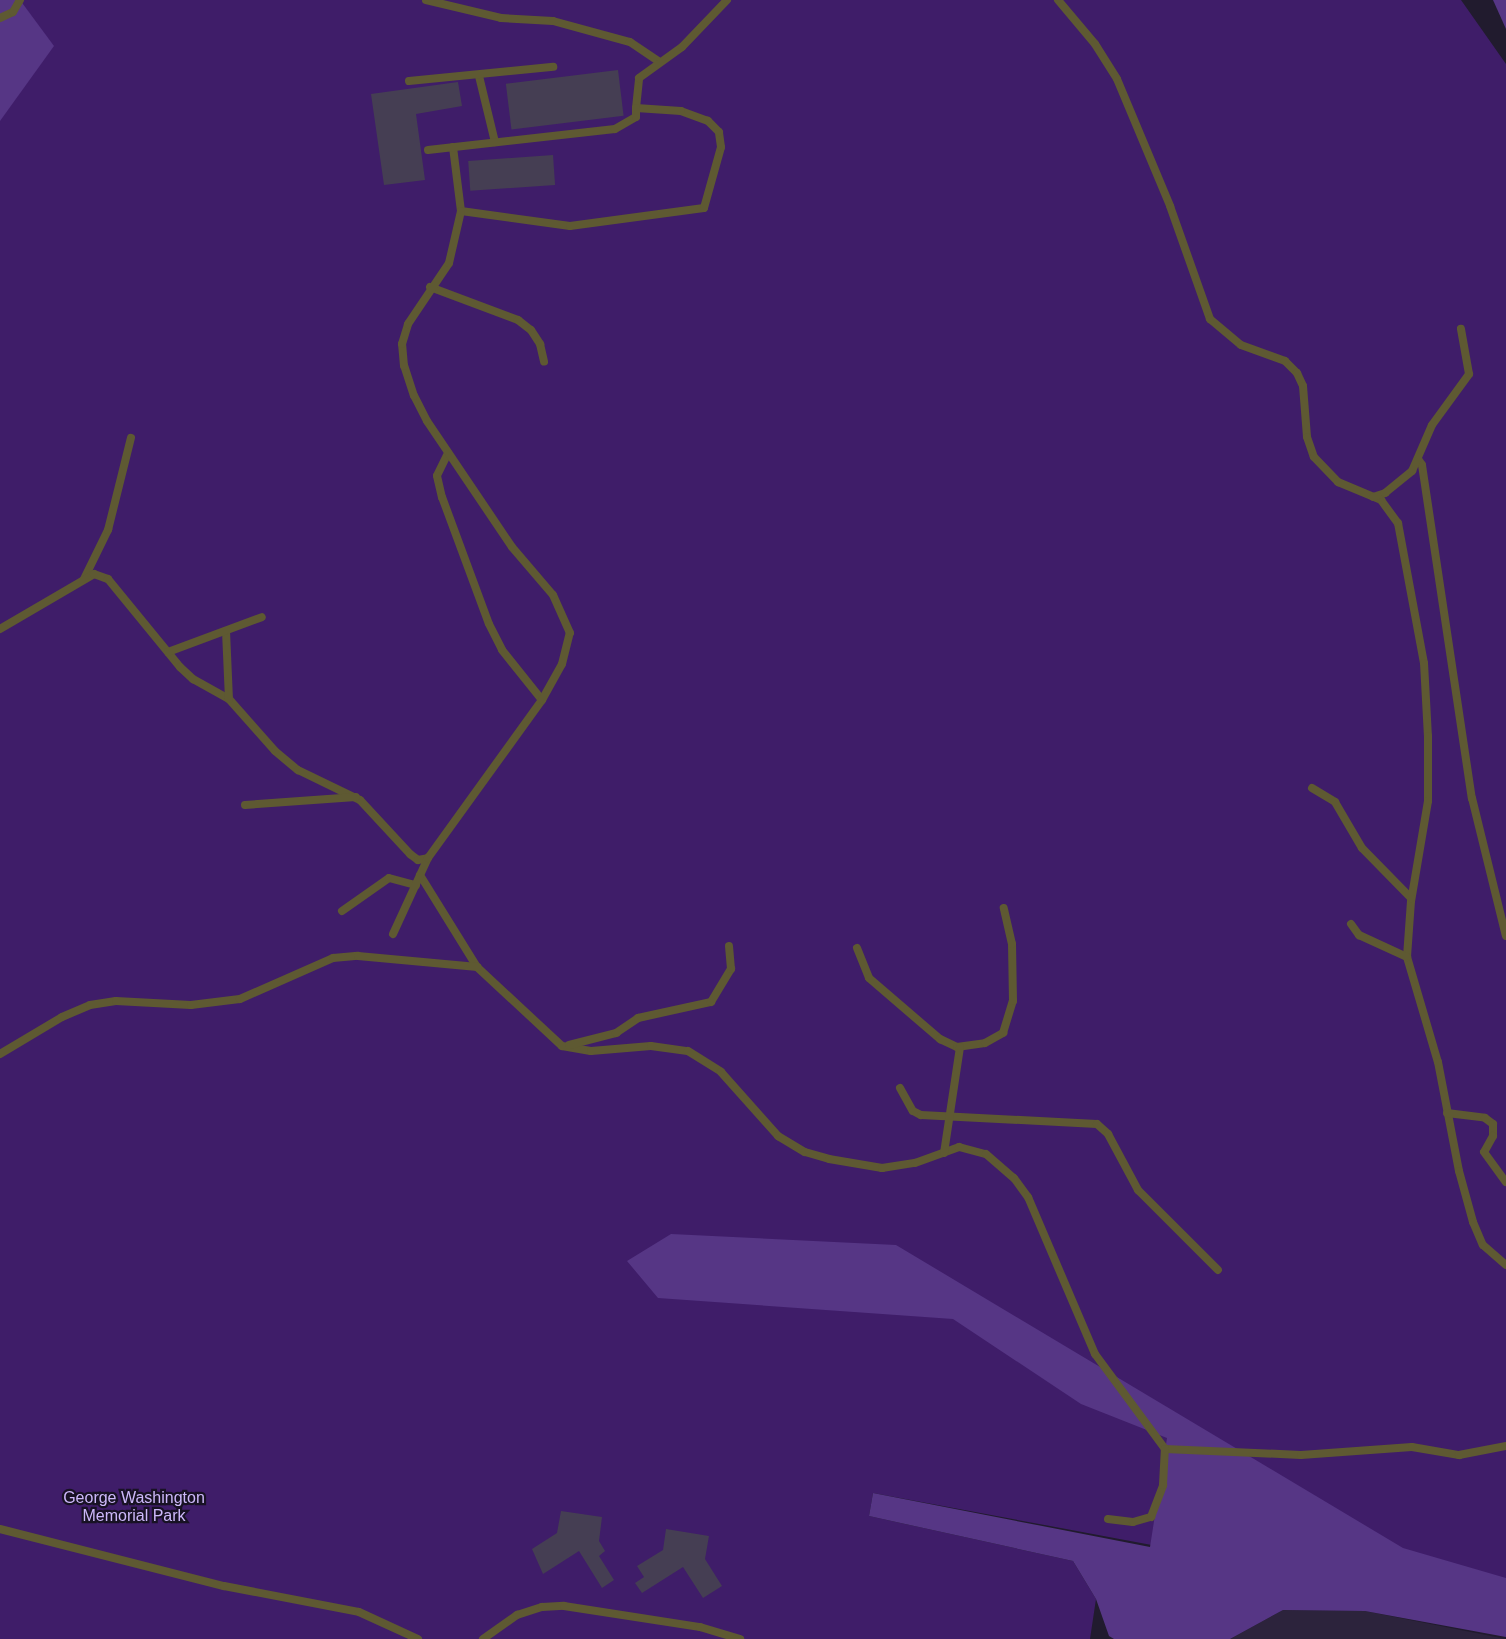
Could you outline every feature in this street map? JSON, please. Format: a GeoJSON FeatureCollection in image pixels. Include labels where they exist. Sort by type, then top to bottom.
{"type":"FeatureCollection","features":[{"type":"Feature","properties":{"kind":"lane"},"geometry":{"type":"LineString","coordinates":[[0,18],[13,12],[20,0]]}},
{"type":"Feature","properties":{"kind":"lane"},"geometry":{"type":"LineString","coordinates":[[426,0],[501,18],[553,21],[630,42],[660,62]]}},
{"type":"Feature","properties":{"kind":"lane"},"geometry":{"type":"LineString","coordinates":[[428,150],[615,129],[636,117],[639,78],[682,47],[727,0]]}},
{"type":"Feature","properties":{"kind":"lane"},"geometry":{"type":"LineString","coordinates":[[1058,0],[1095,44],[1117,79],[1184,240],[1210,319],[1241,345],[1285,361],[1297,373],[1303,386],[1307,437],[1314,457],[1338,482],[1373,497],[1391,510],[1398,523],[1424,663],[1428,801],[1411,898],[1407,957],[1438,1062],[1447,1113],[1473,1222],[1483,1245],[1506,1265]]}},
{"type":"Feature","properties":{"kind":"lane"},"geometry":{"type":"LineString","coordinates":[[409,81],[553,67]]}},
{"type":"Feature","properties":{"kind":"lane"},"geometry":{"type":"LineString","coordinates":[[479,76],[495,142]]}},
{"type":"Feature","properties":{"kind":"lane"},"geometry":{"type":"LineString","coordinates":[[460,211],[570,226],[704,208],[721,147],[719,132],[708,121],[681,111],[636,108]]}},
{"type":"Feature","properties":{"kind":"lane"},"geometry":{"type":"LineString","coordinates":[[393,934],[428,858],[542,700],[562,663],[570,633],[567,619],[448,453],[414,396],[403,355],[408,324],[430,287],[449,263],[460,211],[453,147]]}},
{"type":"Feature","properties":{"kind":"lane"},"geometry":{"type":"LineString","coordinates":[[430,287],[518,320],[531,330],[540,344],[544,362]]}},
{"type":"Feature","properties":{"kind":"lane"},"geometry":{"type":"LineString","coordinates":[[1373,497],[1401,483],[1418,459],[1432,425],[1469,374],[1461,329]]}},
{"type":"Feature","properties":{"kind":"lane"},"geometry":{"type":"LineString","coordinates":[[84,580],[108,530],[131,438]]}},
{"type":"Feature","properties":{"kind":"lane"},"geometry":{"type":"LineString","coordinates":[[448,453],[437,476],[439,486],[489,624],[502,650],[542,700]]}},
{"type":"Feature","properties":{"kind":"lane"},"geometry":{"type":"LineString","coordinates":[[1418,459],[1422,465],[1472,798],[1506,936]]}},
{"type":"Feature","properties":{"kind":"lane"},"geometry":{"type":"LineString","coordinates":[[0,629],[94,574],[108,579],[193,679],[229,699],[275,751],[298,770],[356,797],[410,854],[418,860],[428,858]]}},
{"type":"Feature","properties":{"kind":"lane"},"geometry":{"type":"LineString","coordinates":[[168,652],[262,617]]}},
{"type":"Feature","properties":{"kind":"lane"},"geometry":{"type":"LineString","coordinates":[[226,631],[229,699]]}},
{"type":"Feature","properties":{"kind":"lane"},"geometry":{"type":"LineString","coordinates":[[1312,788],[1335,802],[1362,848],[1411,898]]}},
{"type":"Feature","properties":{"kind":"lane"},"geometry":{"type":"LineString","coordinates":[[245,805],[356,797]]}},
{"type":"Feature","properties":{"kind":"lane"},"geometry":{"type":"LineString","coordinates":[[420,875],[477,967],[562,1046],[591,1051],[651,1046],[688,1051],[721,1072],[778,1136],[805,1152],[882,1168],[915,1163],[959,1148],[986,1154],[1014,1178],[1028,1197],[1095,1354],[1165,1449],[1163,1485],[1151,1517],[1133,1522],[1108,1519]]}},
{"type":"Feature","properties":{"kind":"lane"},"geometry":{"type":"LineString","coordinates":[[342,912],[389,878],[416,885]]}},
{"type":"Feature","properties":{"kind":"lane"},"geometry":{"type":"LineString","coordinates":[[857,948],[869,978],[892,1001],[940,1039],[960,1047],[985,1042],[1003,1033],[1013,1001],[1012,944],[1004,908]]}},
{"type":"Feature","properties":{"kind":"lane"},"geometry":{"type":"LineString","coordinates":[[1351,924],[1359,935],[1407,957]]}},
{"type":"Feature","properties":{"kind":"lane"},"geometry":{"type":"LineString","coordinates":[[562,1046],[595,1041],[648,1015],[711,1002],[731,969],[729,946]]}},
{"type":"Feature","properties":{"kind":"lane"},"geometry":{"type":"LineString","coordinates":[[0,1054],[62,1017],[90,1005],[116,1001],[191,1005],[240,999],[333,958],[358,956],[477,967]]}},
{"type":"Feature","properties":{"kind":"lane"},"geometry":{"type":"LineString","coordinates":[[944,1153],[960,1047]]}},
{"type":"Feature","properties":{"kind":"lane"},"geometry":{"type":"LineString","coordinates":[[900,1088],[913,1111],[950,1117],[1097,1125],[1108,1134],[1138,1190],[1218,1270]]}},
{"type":"Feature","properties":{"kind":"lane"},"geometry":{"type":"LineString","coordinates":[[1447,1113],[1485,1118],[1493,1124],[1493,1136],[1484,1152],[1506,1182]]}},
{"type":"Feature","properties":{"kind":"lane"},"geometry":{"type":"LineString","coordinates":[[1165,1449],[1301,1455],[1412,1447],[1459,1455],[1506,1446]]}},
{"type":"Feature","properties":{"kind":"lane"},"geometry":{"type":"LineString","coordinates":[[0,1529],[224,1586],[359,1612],[418,1639]]}},
{"type":"Feature","properties":{"kind":"lane"},"geometry":{"type":"LineString","coordinates":[[483,1639],[517,1615],[542,1607],[564,1606],[700,1627],[740,1639]]}},
{"type":"Feature","properties":{"kind":"shaded area"},"geometry":{"type":"Polygon","coordinates":[[[0,0],[20,0],[54,46],[0,121],[0,0]]]}},
{"type":"Feature","properties":{"kind":"shaded area"},"geometry":{"type":"Polygon","coordinates":[[[1493,0],[1506,0],[1506,29],[1493,0]]]}},
{"type":"Feature","properties":{"kind":"shaded area"},"geometry":{"type":"Polygon","coordinates":[[[671,1234],[896,1245],[1403,1548],[1506,1578],[1506,1637],[1365,1611],[1283,1610],[1230,1639],[1114,1639],[1109,1636],[1096,1599],[1073,1561],[869,1516],[873,1493],[1150,1547],[1167,1438],[1081,1404],[953,1319],[658,1298],[627,1261],[671,1234]]]}},
{"type":"Feature","properties":{"kind":"shaded area"},"geometry":{"type":"Polygon","coordinates":[[[1283,1610],[1365,1611],[1506,1639],[1230,1639],[1283,1610]]]}},
{"type":"Feature","properties":{"kind":"green space","name":"George Washington Memorial Park"},"geometry":{"type":"Polygon","coordinates":[[[0,0],[1461,0],[1506,64],[1506,1611],[873,1493],[869,1516],[1073,1561],[1096,1599],[1090,1639],[0,1639],[0,0]]]}},
{"type":"Feature","properties":{"kind":"building"},"geometry":{"type":"Polygon","coordinates":[[[618,70],[624,116],[511,129],[506,84],[618,70]]]}},
{"type":"Feature","properties":{"kind":"building"},"geometry":{"type":"Polygon","coordinates":[[[458,82],[462,106],[416,114],[425,180],[384,185],[371,94],[458,82]]]}},
{"type":"Feature","properties":{"kind":"building"},"geometry":{"type":"Polygon","coordinates":[[[553,155],[555,185],[470,191],[468,161],[553,155]]]}},
{"type":"Feature","properties":{"kind":"building"},"geometry":{"type":"Polygon","coordinates":[[[561,1511],[602,1517],[599,1541],[605,1551],[599,1556],[614,1580],[602,1588],[579,1551],[543,1574],[532,1549],[557,1533],[561,1511]]]}},
{"type":"Feature","properties":{"kind":"building"},"geometry":{"type":"Polygon","coordinates":[[[666,1529],[709,1536],[705,1559],[722,1586],[703,1598],[683,1567],[642,1593],[635,1583],[644,1577],[637,1566],[663,1550],[666,1529]]]}}]}
